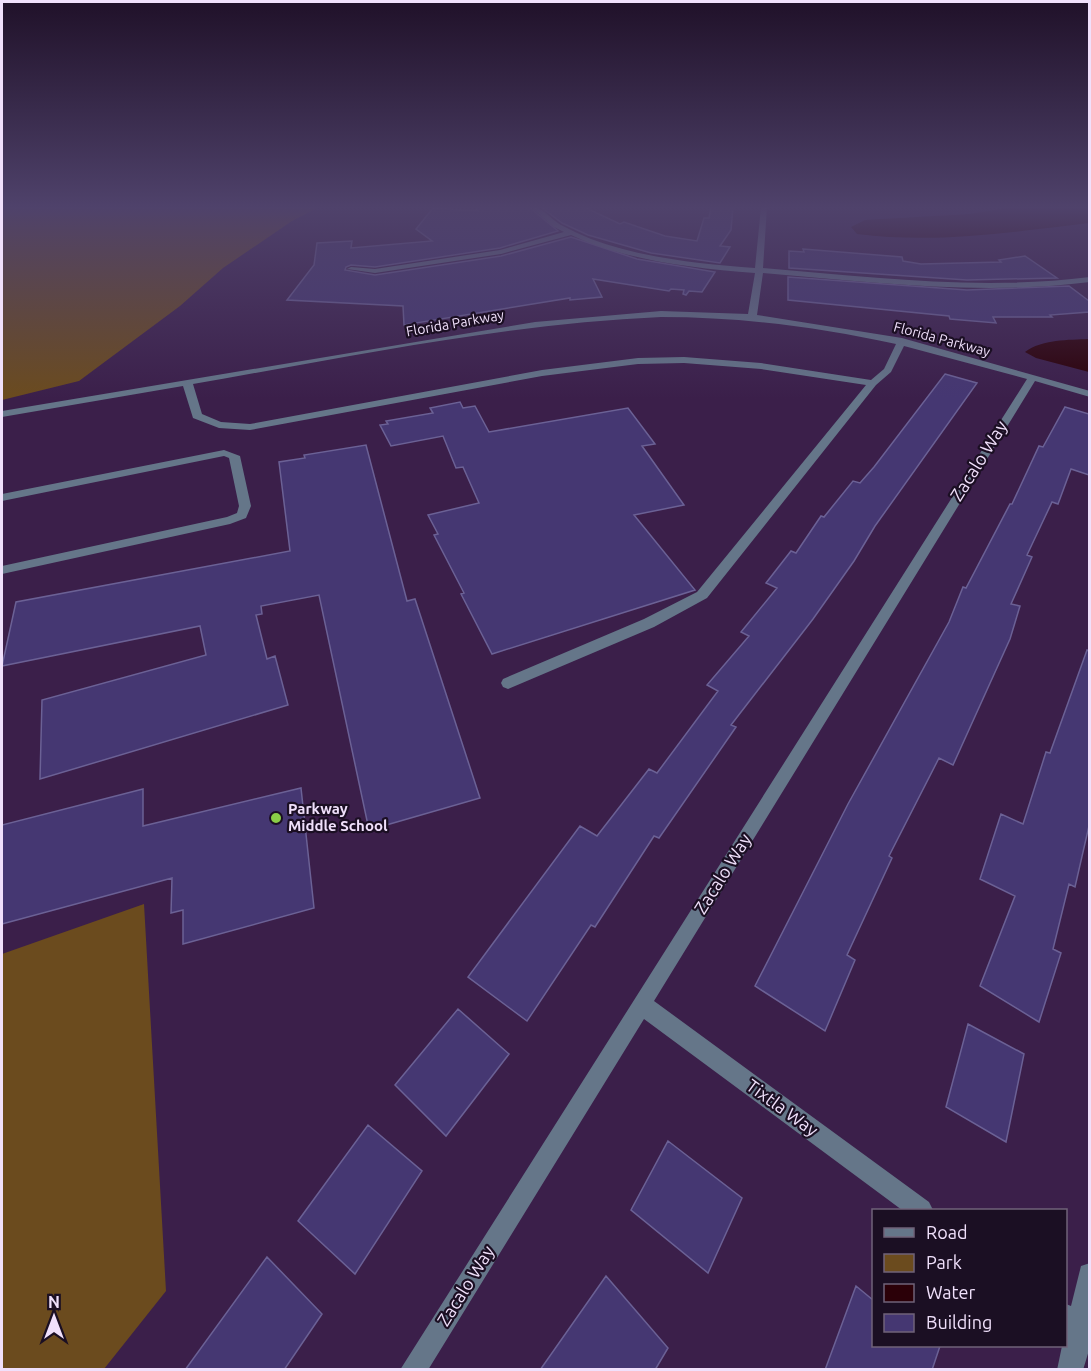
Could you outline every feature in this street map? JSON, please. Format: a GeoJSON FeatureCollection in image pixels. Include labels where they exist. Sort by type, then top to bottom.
{"type":"FeatureCollection","features":[{"type":"Feature","properties":{"kind":"street"},"geometry":{"type":"LineString","coordinates":[[752,317],[759,271]]}},
{"type":"Feature","properties":{"kind":"street"},"geometry":{"type":"LineString","coordinates":[[771,271],[941,285],[1024,287],[1089,279]]}},
{"type":"Feature","properties":{"kind":"street","name":"Florida Parkway"},"geometry":{"type":"LineString","coordinates":[[2,414],[534,323],[647,314],[752,317],[902,341],[1089,394]]}},
{"type":"Feature","properties":{"kind":"street"},"geometry":{"type":"LineString","coordinates":[[508,683],[649,623],[702,595],[873,383],[888,370],[902,341]]}},
{"type":"Feature","properties":{"kind":"street"},"geometry":{"type":"LineString","coordinates":[[188,382],[197,416],[229,428],[259,426],[542,373],[638,361],[684,360],[761,366],[873,383]]}},
{"type":"Feature","properties":{"kind":"street","name":"Zacalo Way"},"geometry":{"type":"LineString","coordinates":[[413,1370],[1032,378]]}},
{"type":"Feature","properties":{"kind":"street"},"geometry":{"type":"LineString","coordinates":[[2,497],[224,453],[234,456],[245,506],[242,515],[230,520],[2,570]]}},
{"type":"Feature","properties":{"kind":"street","name":"Tixtla Way"},"geometry":{"type":"LineString","coordinates":[[642,1005],[920,1209]]}},
{"type":"Feature","properties":{"kind":"street"},"geometry":{"type":"LineString","coordinates":[[1070,1370],[1089,1275]]}},
{"type":"Feature","properties":{"kind":"green space"},"geometry":{"type":"Polygon","coordinates":[[[2,271],[220,271],[180,306],[79,381],[2,400],[2,271]]]}},
{"type":"Feature","properties":{"kind":"green space"},"geometry":{"type":"Polygon","coordinates":[[[144,904],[166,1291],[104,1369],[2,1369],[2,954],[144,904]]]}},
{"type":"Feature","properties":{"kind":"water"},"geometry":{"type":"Polygon","coordinates":[[[1089,339],[1089,372],[1036,358],[1025,352],[1047,342],[1089,339]]]}},
{"type":"Feature","properties":{"kind":"building"},"geometry":{"type":"Polygon","coordinates":[[[309,271],[351,271],[375,275],[402,271],[715,272],[702,292],[689,291],[686,295],[683,294],[684,290],[671,289],[669,291],[593,279],[602,297],[570,300],[570,298],[404,325],[403,306],[287,300],[309,271]]]}},
{"type":"Feature","properties":{"kind":"building"},"geometry":{"type":"Polygon","coordinates":[[[833,271],[1047,271],[1057,278],[967,280],[833,271]]]}},
{"type":"Feature","properties":{"kind":"building"},"geometry":{"type":"Polygon","coordinates":[[[788,277],[967,290],[1069,286],[1089,301],[1089,312],[1050,315],[1052,317],[993,317],[996,323],[950,319],[949,316],[788,300],[788,277]]]}},
{"type":"Feature","properties":{"kind":"building"},"geometry":{"type":"Polygon","coordinates":[[[945,374],[977,383],[875,526],[854,561],[813,619],[731,725],[736,727],[659,838],[654,836],[595,927],[591,925],[527,1021],[468,977],[580,826],[597,836],[649,769],[657,773],[718,691],[707,685],[749,636],[741,632],[777,588],[766,583],[791,551],[796,553],[821,516],[824,517],[853,481],[860,483],[874,467],[945,374]]]}},
{"type":"Feature","properties":{"kind":"building"},"geometry":{"type":"Polygon","coordinates":[[[460,402],[463,408],[475,406],[489,432],[628,408],[655,444],[642,446],[684,505],[634,515],[695,590],[492,654],[461,594],[464,593],[434,535],[438,534],[428,515],[479,503],[463,467],[456,468],[443,436],[391,446],[380,425],[388,424],[386,421],[433,413],[430,408],[460,402]]]}},
{"type":"Feature","properties":{"kind":"building"},"geometry":{"type":"Polygon","coordinates":[[[1065,407],[1089,414],[1089,475],[1071,469],[1058,504],[1052,502],[1027,555],[1032,557],[1011,604],[1020,606],[1010,639],[953,765],[939,758],[889,856],[892,858],[847,955],[855,960],[825,1031],[755,986],[848,804],[949,622],[963,587],[966,588],[1012,504],[1039,446],[1043,447],[1065,407]]]}},
{"type":"Feature","properties":{"kind":"building"},"geometry":{"type":"Polygon","coordinates":[[[366,445],[407,601],[415,599],[480,798],[369,830],[319,595],[261,606],[262,614],[256,615],[267,659],[275,656],[288,705],[40,779],[42,700],[206,655],[200,626],[2,666],[16,602],[290,551],[279,462],[305,458],[304,455],[366,445]]]}},
{"type":"Feature","properties":{"kind":"building"},"geometry":{"type":"Polygon","coordinates":[[[1087,650],[1089,651],[1089,826],[1075,887],[1069,884],[1053,949],[1061,953],[1039,1022],[980,986],[1015,896],[980,879],[1001,814],[1023,824],[1046,752],[1050,753],[1087,650]]]}},
{"type":"Feature","properties":{"kind":"building"},"geometry":{"type":"Polygon","coordinates":[[[301,788],[314,908],[183,944],[183,910],[171,913],[172,878],[2,924],[2,825],[143,789],[143,826],[301,788]]]}},
{"type":"Feature","properties":{"kind":"building"},"geometry":{"type":"Polygon","coordinates":[[[458,1009],[509,1054],[446,1136],[395,1085],[458,1009]]]}},
{"type":"Feature","properties":{"kind":"building"},"geometry":{"type":"Polygon","coordinates":[[[968,1024],[1024,1054],[1006,1142],[946,1107],[968,1024]]]}},
{"type":"Feature","properties":{"kind":"building"},"geometry":{"type":"Polygon","coordinates":[[[368,1125],[422,1171],[355,1274],[298,1221],[368,1125]]]}},
{"type":"Feature","properties":{"kind":"building"},"geometry":{"type":"Polygon","coordinates":[[[668,1141],[742,1198],[708,1273],[631,1210],[668,1141]]]}},
{"type":"Feature","properties":{"kind":"building"},"geometry":{"type":"Polygon","coordinates":[[[267,1257],[322,1314],[284,1370],[185,1370],[267,1257]]]}},
{"type":"Feature","properties":{"kind":"building"},"geometry":{"type":"Polygon","coordinates":[[[606,1276],[668,1348],[655,1370],[540,1370],[606,1276]]]}},
{"type":"Feature","properties":{"kind":"building"},"geometry":{"type":"Polygon","coordinates":[[[856,1286],[872,1299],[872,1347],[940,1347],[932,1370],[825,1370],[856,1286]]]}},
{"type":"Feature","properties":{"kind":"place","name":"Parkway Middle School"},"geometry":{"type":"Point","coordinates":[276,818]}}]}
